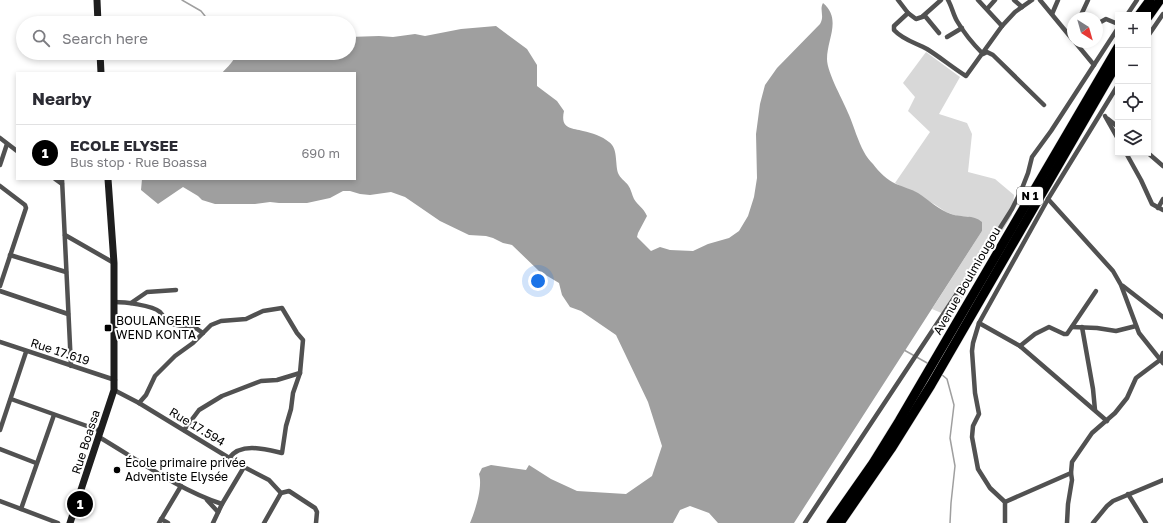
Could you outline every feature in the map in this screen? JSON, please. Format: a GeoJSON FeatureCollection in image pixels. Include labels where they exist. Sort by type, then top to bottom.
{"type":"FeatureCollection","features":[{"type":"Feature","properties":{"kind":"highway"},"geometry":{"type":"LineString","coordinates":[[1141,12],[1150,0]]}},
{"type":"Feature","properties":{"kind":"highway"},"geometry":{"type":"LineString","coordinates":[[1151,13],[1160,0]]}},
{"type":"Feature","properties":{"kind":"highway","name":"Avenue Boulmiougou"},"geometry":{"type":"LineString","coordinates":[[948,348],[1024,207],[1117,48]]}},
{"type":"Feature","properties":{"kind":"highway","name":"Avenue Boulmiougou"},"geometry":{"type":"LineString","coordinates":[[840,523],[883,461],[927,383],[1115,67]]}},
{"type":"Feature","properties":{"kind":"highway","name":"Avenue Boulmiougou"},"geometry":{"type":"LineString","coordinates":[[831,523],[927,383]]}},
{"type":"Feature","properties":{"kind":"street"},"geometry":{"type":"LineString","coordinates":[[96,0],[97,16]]}},
{"type":"Feature","properties":{"kind":"street"},"geometry":{"type":"LineString","coordinates":[[898,0],[908,13],[916,18],[923,16],[941,0]]}},
{"type":"Feature","properties":{"kind":"street"},"geometry":{"type":"LineString","coordinates":[[948,0],[952,6],[956,20],[971,42],[983,54]]}},
{"type":"Feature","properties":{"kind":"street"},"geometry":{"type":"LineString","coordinates":[[978,0],[1002,26]]}},
{"type":"Feature","properties":{"kind":"street"},"geometry":{"type":"LineString","coordinates":[[987,9],[996,0]]}},
{"type":"Feature","properties":{"kind":"street"},"geometry":{"type":"LineString","coordinates":[[1014,0],[1022,7]]}},
{"type":"Feature","properties":{"kind":"street"},"geometry":{"type":"LineString","coordinates":[[908,13],[894,26],[894,30],[914,44],[927,49],[966,76],[1002,26],[1012,15],[1032,0]]}},
{"type":"Feature","properties":{"kind":"street"},"geometry":{"type":"LineString","coordinates":[[1040,0],[1067,31]]}},
{"type":"Feature","properties":{"kind":"street"},"geometry":{"type":"LineString","coordinates":[[1052,14],[1058,0]]}},
{"type":"Feature","properties":{"kind":"street"},"geometry":{"type":"LineString","coordinates":[[1082,12],[1088,0]]}},
{"type":"Feature","properties":{"kind":"street"},"geometry":{"type":"LineString","coordinates":[[1129,12],[1137,0]]}},
{"type":"Feature","properties":{"kind":"street"},"geometry":{"type":"LineString","coordinates":[[1151,32],[1163,14]]}},
{"type":"Feature","properties":{"kind":"street"},"geometry":{"type":"LineString","coordinates":[[923,16],[939,32]]}},
{"type":"Feature","properties":{"kind":"street"},"geometry":{"type":"LineString","coordinates":[[1103,21],[1106,19],[1115,23]]}},
{"type":"Feature","properties":{"kind":"street"},"geometry":{"type":"LineString","coordinates":[[947,37],[962,28]]}},
{"type":"Feature","properties":{"kind":"street"},"geometry":{"type":"LineString","coordinates":[[805,523],[995,236],[1012,208],[1020,191],[1028,173],[1032,157],[1051,132],[1115,33]]}},
{"type":"Feature","properties":{"kind":"street"},"geometry":{"type":"LineString","coordinates":[[1080,48],[1094,65]]}},
{"type":"Feature","properties":{"kind":"street"},"geometry":{"type":"LineString","coordinates":[[983,54],[987,52],[993,55],[1044,105]]}},
{"type":"Feature","properties":{"kind":"street"},"geometry":{"type":"LineString","coordinates":[[100,60],[101,72]]}},
{"type":"Feature","properties":{"kind":"street"},"geometry":{"type":"LineString","coordinates":[[1005,523],[1005,502],[990,488],[978,469],[972,437],[973,426],[979,414],[975,393],[972,350],[973,343],[979,323],[1048,199],[1103,114],[1115,91]]}},
{"type":"Feature","properties":{"kind":"street"},"geometry":{"type":"LineString","coordinates":[[1103,114],[1115,124]]}},
{"type":"Feature","properties":{"kind":"street"},"geometry":{"type":"LineString","coordinates":[[1103,114],[1115,134]]}},
{"type":"Feature","properties":{"kind":"street"},"geometry":{"type":"LineString","coordinates":[[0,138],[16,150]]}},
{"type":"Feature","properties":{"kind":"street"},"geometry":{"type":"LineString","coordinates":[[0,165],[7,144]]}},
{"type":"Feature","properties":{"kind":"street"},"geometry":{"type":"LineString","coordinates":[[1128,156],[1152,204],[1163,210]]}},
{"type":"Feature","properties":{"kind":"street"},"geometry":{"type":"LineString","coordinates":[[1151,156],[1163,166]]}},
{"type":"Feature","properties":{"kind":"street","name":"Rue Boassa"},"geometry":{"type":"LineString","coordinates":[[70,523],[114,390],[114,263],[108,180]]}},
{"type":"Feature","properties":{"kind":"street"},"geometry":{"type":"LineString","coordinates":[[62,182],[71,366]]}},
{"type":"Feature","properties":{"kind":"street"},"geometry":{"type":"LineString","coordinates":[[0,186],[25,205],[26,208],[0,286]]}},
{"type":"Feature","properties":{"kind":"street"},"geometry":{"type":"LineString","coordinates":[[1048,199],[1106,263],[1121,285],[1130,306],[1136,326],[1144,340],[1161,361]]}},
{"type":"Feature","properties":{"kind":"street"},"geometry":{"type":"LineString","coordinates":[[1158,208],[1163,199]]}},
{"type":"Feature","properties":{"kind":"street"},"geometry":{"type":"LineString","coordinates":[[65,235],[114,263]]}},
{"type":"Feature","properties":{"kind":"street"},"geometry":{"type":"LineString","coordinates":[[10,255],[66,272]]}},
{"type":"Feature","properties":{"kind":"street"},"geometry":{"type":"LineString","coordinates":[[1121,285],[1163,317]]}},
{"type":"Feature","properties":{"kind":"street"},"geometry":{"type":"LineString","coordinates":[[131,303],[147,292],[176,290]]}},
{"type":"Feature","properties":{"kind":"street"},"geometry":{"type":"LineString","coordinates":[[0,291],[68,314]]}},
{"type":"Feature","properties":{"kind":"street"},"geometry":{"type":"LineString","coordinates":[[1020,346],[1035,334],[1049,327],[1066,334],[1096,292]]}},
{"type":"Feature","properties":{"kind":"street"},"geometry":{"type":"LineString","coordinates":[[114,302],[131,303],[159,311],[166,321],[181,326],[190,326],[202,333]]}},
{"type":"Feature","properties":{"kind":"street"},"geometry":{"type":"LineString","coordinates":[[139,403],[146,395],[155,376],[175,356],[193,343],[211,325],[221,321],[238,321],[250,318],[263,311],[282,308],[303,340],[300,373],[293,393],[282,453],[246,448],[234,451],[229,458]]}},
{"type":"Feature","properties":{"kind":"street"},"geometry":{"type":"LineString","coordinates":[[979,323],[1020,346],[1107,420]]}},
{"type":"Feature","properties":{"kind":"street"},"geometry":{"type":"LineString","coordinates":[[1072,327],[1116,331],[1136,326]]}},
{"type":"Feature","properties":{"kind":"street"},"geometry":{"type":"LineString","coordinates":[[1082,327],[1093,389],[1095,410]]}},
{"type":"Feature","properties":{"kind":"street","name":"Rue 17.619"},"geometry":{"type":"LineString","coordinates":[[0,342],[26,352],[115,380]]}},
{"type":"Feature","properties":{"kind":"street"},"geometry":{"type":"LineString","coordinates":[[0,430],[26,352]]}},
{"type":"Feature","properties":{"kind":"street"},"geometry":{"type":"LineString","coordinates":[[1067,523],[1068,504],[1072,480],[1072,462],[1094,430],[1115,413],[1125,401],[1136,378],[1161,361],[1163,353]]}},
{"type":"Feature","properties":{"kind":"street"},"geometry":{"type":"LineString","coordinates":[[184,430],[199,410],[222,396],[261,381],[277,380],[300,373]]}},
{"type":"Feature","properties":{"kind":"street","name":"Rue 17.594"},"geometry":{"type":"LineString","coordinates":[[114,390],[139,403],[244,467],[269,480],[281,492],[289,491],[315,508],[317,512],[316,523]]}},
{"type":"Feature","properties":{"kind":"street"},"geometry":{"type":"LineString","coordinates":[[11,400],[54,415],[100,434],[181,486],[206,499],[222,504]]}},
{"type":"Feature","properties":{"kind":"street"},"geometry":{"type":"LineString","coordinates":[[21,509],[54,415]]}},
{"type":"Feature","properties":{"kind":"street"},"geometry":{"type":"LineString","coordinates":[[0,450],[36,463]]}},
{"type":"Feature","properties":{"kind":"street"},"geometry":{"type":"LineString","coordinates":[[212,523],[244,467]]}},
{"type":"Feature","properties":{"kind":"street"},"geometry":{"type":"LineString","coordinates":[[1005,502],[1071,473]]}},
{"type":"Feature","properties":{"kind":"street"},"geometry":{"type":"LineString","coordinates":[[1093,523],[1113,501],[1163,480]]}},
{"type":"Feature","properties":{"kind":"street"},"geometry":{"type":"LineString","coordinates":[[168,523],[160,521],[181,486]]}},
{"type":"Feature","properties":{"kind":"street"},"geometry":{"type":"LineString","coordinates":[[264,523],[281,492]]}},
{"type":"Feature","properties":{"kind":"street"},"geometry":{"type":"LineString","coordinates":[[1128,494],[1146,523]]}},
{"type":"Feature","properties":{"kind":"street"},"geometry":{"type":"LineString","coordinates":[[206,499],[218,512]]}},
{"type":"Feature","properties":{"kind":"street"},"geometry":{"type":"LineString","coordinates":[[0,501],[58,523]]}},
{"type":"Feature","properties":{"kind":"shaded area"},"geometry":{"type":"Polygon","coordinates":[[[823,3],[829,9],[833,22],[827,59],[830,72],[867,157],[886,178],[893,182],[913,190],[947,212],[979,220],[982,222],[982,231],[794,523],[718,523],[709,513],[690,506],[680,510],[673,523],[470,523],[479,492],[479,474],[482,468],[491,465],[526,470],[529,465],[551,479],[577,491],[626,494],[652,476],[662,446],[648,402],[616,335],[581,311],[570,307],[562,295],[559,283],[539,271],[512,245],[486,236],[469,235],[440,221],[405,197],[391,192],[370,195],[343,191],[330,198],[307,203],[270,202],[255,204],[215,204],[202,200],[183,187],[158,204],[141,190],[142,180],[356,180],[356,72],[223,72],[233,60],[356,60],[356,37],[393,37],[415,34],[425,36],[461,29],[496,26],[527,49],[537,65],[537,86],[557,101],[564,111],[563,117],[565,124],[568,127],[600,136],[612,145],[615,152],[618,173],[628,185],[634,199],[647,216],[637,237],[651,251],[660,247],[670,250],[693,251],[708,244],[729,238],[739,231],[748,216],[754,197],[757,178],[756,134],[760,104],[765,85],[777,68],[820,24],[822,18],[823,3]]]}},
{"type":"Feature","properties":{"kind":"shaded area"},"geometry":{"type":"Polygon","coordinates":[[[926,52],[960,77],[939,114],[967,123],[972,134],[968,172],[995,179],[1014,195],[1012,215],[951,317],[932,309],[982,231],[968,216],[957,216],[946,212],[895,183],[930,132],[908,111],[915,97],[903,83],[926,52]]]}},
{"type":"Feature","properties":{"kind":"waterway"},"geometry":{"type":"LineString","coordinates":[[182,0],[201,11],[205,16]]}},
{"type":"Feature","properties":{"kind":"waterway"},"geometry":{"type":"LineString","coordinates":[[904,350],[929,364]]}},
{"type":"Feature","properties":{"kind":"waterway"},"geometry":{"type":"LineString","coordinates":[[941,374],[947,379],[954,405],[950,438],[955,466],[950,523]]}},
{"type":"Feature","properties":{"kind":"place","name":"BOULANGERIE WEND KONTA"},"geometry":{"type":"Point","coordinates":[108,328]}},
{"type":"Feature","properties":{"kind":"place","name":"École primaire privée Adventiste Elysée"},"geometry":{"type":"Point","coordinates":[117,470]}},
{"type":"Feature","properties":{"kind":"place","name":"ECOLE ELYSEE"},"geometry":{"type":"Point","coordinates":[80,504]}}]}
